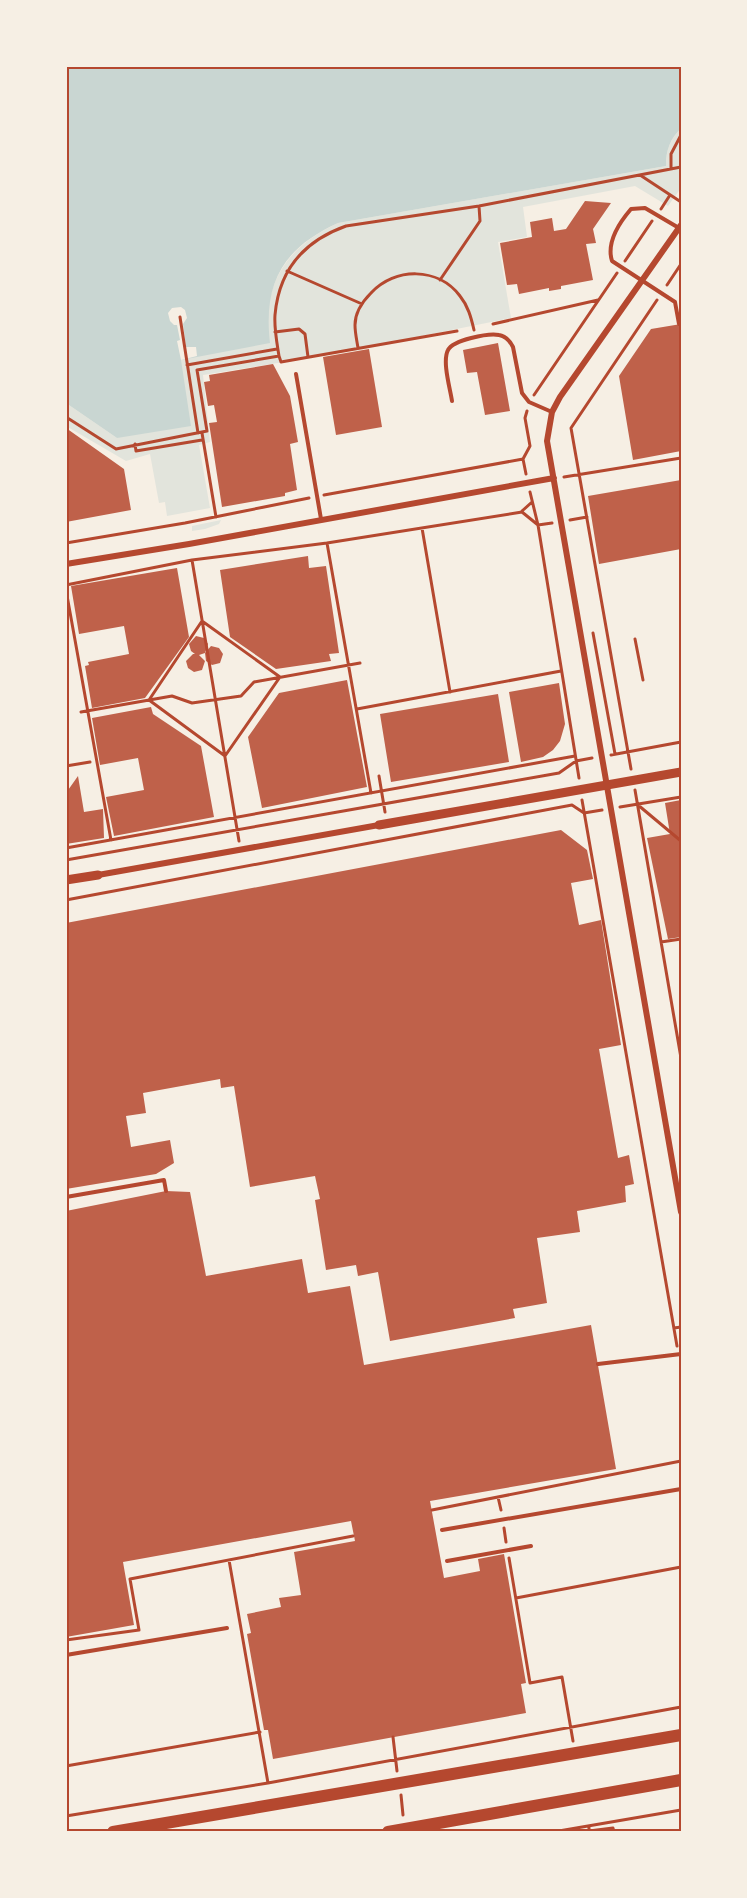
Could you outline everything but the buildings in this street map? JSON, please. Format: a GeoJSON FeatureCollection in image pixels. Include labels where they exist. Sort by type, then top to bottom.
{"type":"FeatureCollection","features":[{"type":"Feature","properties":{"kind":"main road"},"geometry":{"type":"LineString","coordinates":[[113,1832],[678,1734]]}},
{"type":"Feature","properties":{"kind":"main road"},"geometry":{"type":"LineString","coordinates":[[388,1832],[681,1780]]}},
{"type":"Feature","properties":{"kind":"street"},"geometry":{"type":"LineString","coordinates":[[680,227],[552,412],[547,441],[681,1212]]}},
{"type":"Feature","properties":{"kind":"street"},"geometry":{"type":"LineString","coordinates":[[66,564],[554,478]]}},
{"type":"Feature","properties":{"kind":"street"},"geometry":{"type":"LineString","coordinates":[[66,880],[681,772]]}},
{"type":"Feature","properties":{"kind":"lane"},"geometry":{"type":"LineString","coordinates":[[679,324],[675,302],[612,261],[609,249],[614,235],[631,209],[645,208],[680,227]]}},
{"type":"Feature","properties":{"kind":"lane"},"geometry":{"type":"LineString","coordinates":[[452,401],[445,358],[448,348],[456,341],[499,335],[509,340],[513,347],[522,393],[529,402],[552,412]]}},
{"type":"Feature","properties":{"kind":"lane"},"geometry":{"type":"LineString","coordinates":[[296,374],[321,519]]}},
{"type":"Feature","properties":{"kind":"lane"},"geometry":{"type":"LineString","coordinates":[[66,1197],[164,1180],[166,1191]]}},
{"type":"Feature","properties":{"kind":"lane"},"geometry":{"type":"LineString","coordinates":[[598,1364],[681,1353]]}},
{"type":"Feature","properties":{"kind":"lane"},"geometry":{"type":"LineString","coordinates":[[442,1530],[681,1489]]}},
{"type":"Feature","properties":{"kind":"lane"},"geometry":{"type":"LineString","coordinates":[[447,1560],[531,1546]]}},
{"type":"Feature","properties":{"kind":"lane"},"geometry":{"type":"LineString","coordinates":[[66,1655],[228,1628]]}},
{"type":"Feature","properties":{"kind":"path"},"geometry":{"type":"LineString","coordinates":[[671,169],[671,154],[681,135]]}},
{"type":"Feature","properties":{"kind":"path"},"geometry":{"type":"LineString","coordinates":[[462,330],[281,362],[275,332],[275,314],[287,271],[297,257],[315,240],[346,226],[479,206],[681,167]]}},
{"type":"Feature","properties":{"kind":"path"},"geometry":{"type":"LineString","coordinates":[[640,175],[681,202]]}},
{"type":"Feature","properties":{"kind":"path"},"geometry":{"type":"LineString","coordinates":[[529,402],[670,195]]}},
{"type":"Feature","properties":{"kind":"path"},"geometry":{"type":"LineString","coordinates":[[440,280],[480,221],[479,206]]}},
{"type":"Feature","properties":{"kind":"path"},"geometry":{"type":"LineString","coordinates":[[681,264],[571,428],[628,752],[681,742]]}},
{"type":"Feature","properties":{"kind":"path"},"geometry":{"type":"LineString","coordinates":[[287,271],[362,304]]}},
{"type":"Feature","properties":{"kind":"path"},"geometry":{"type":"LineString","coordinates":[[358,348],[355,324],[362,304],[376,287],[403,274],[418,274],[440,280],[459,294],[467,307],[476,338]]}},
{"type":"Feature","properties":{"kind":"path"},"geometry":{"type":"LineString","coordinates":[[485,326],[598,300]]}},
{"type":"Feature","properties":{"kind":"path"},"geometry":{"type":"LineString","coordinates":[[180,317],[216,517]]}},
{"type":"Feature","properties":{"kind":"path"},"geometry":{"type":"LineString","coordinates":[[275,332],[299,329],[305,334],[308,357]]}},
{"type":"Feature","properties":{"kind":"path"},"geometry":{"type":"LineString","coordinates":[[187,365],[278,349]]}},
{"type":"Feature","properties":{"kind":"path"},"geometry":{"type":"LineString","coordinates":[[66,417],[116,449],[207,431],[197,370],[279,356]]}},
{"type":"Feature","properties":{"kind":"path"},"geometry":{"type":"LineString","coordinates":[[66,543],[523,459],[530,446],[525,418]]}},
{"type":"Feature","properties":{"kind":"path"},"geometry":{"type":"LineString","coordinates":[[135,444],[136,451],[202,440]]}},
{"type":"Feature","properties":{"kind":"path"},"geometry":{"type":"LineString","coordinates":[[554,478],[681,458]]}},
{"type":"Feature","properties":{"kind":"path"},"geometry":{"type":"LineString","coordinates":[[564,477],[566,487]]}},
{"type":"Feature","properties":{"kind":"path"},"geometry":{"type":"LineString","coordinates":[[66,585],[192,560],[327,543],[522,512],[532,502],[538,525],[576,761],[559,773],[66,860]]}},
{"type":"Feature","properties":{"kind":"path"},"geometry":{"type":"LineString","coordinates":[[522,512],[538,525]]}},
{"type":"Feature","properties":{"kind":"path"},"geometry":{"type":"LineString","coordinates":[[572,519],[574,530]]}},
{"type":"Feature","properties":{"kind":"path"},"geometry":{"type":"LineString","coordinates":[[422,528],[450,692]]}},
{"type":"Feature","properties":{"kind":"path"},"geometry":{"type":"LineString","coordinates":[[327,543],[371,792]]}},
{"type":"Feature","properties":{"kind":"path"},"geometry":{"type":"LineString","coordinates":[[189,544],[244,868]]}},
{"type":"Feature","properties":{"kind":"path"},"geometry":{"type":"LineString","coordinates":[[66,590],[111,840]]}},
{"type":"Feature","properties":{"kind":"path"},"geometry":{"type":"LineString","coordinates":[[202,621],[280,677]]}},
{"type":"Feature","properties":{"kind":"path"},"geometry":{"type":"LineString","coordinates":[[149,700],[202,621]]}},
{"type":"Feature","properties":{"kind":"path"},"geometry":{"type":"LineString","coordinates":[[593,631],[615,754]]}},
{"type":"Feature","properties":{"kind":"path"},"geometry":{"type":"LineString","coordinates":[[635,639],[643,680]]}},
{"type":"Feature","properties":{"kind":"path"},"geometry":{"type":"LineString","coordinates":[[81,712],[172,696],[192,703],[241,696],[254,681],[360,663]]}},
{"type":"Feature","properties":{"kind":"path"},"geometry":{"type":"LineString","coordinates":[[357,709],[562,671]]}},
{"type":"Feature","properties":{"kind":"path"},"geometry":{"type":"LineString","coordinates":[[225,756],[280,677]]}},
{"type":"Feature","properties":{"kind":"path"},"geometry":{"type":"LineString","coordinates":[[149,700],[225,756]]}},
{"type":"Feature","properties":{"kind":"path"},"geometry":{"type":"LineString","coordinates":[[66,848],[575,756]]}},
{"type":"Feature","properties":{"kind":"path"},"geometry":{"type":"LineString","coordinates":[[66,766],[90,762]]}},
{"type":"Feature","properties":{"kind":"path"},"geometry":{"type":"LineString","coordinates":[[379,776],[384,804],[383,825],[390,840]]}},
{"type":"Feature","properties":{"kind":"path"},"geometry":{"type":"LineString","coordinates":[[637,804],[681,797]]}},
{"type":"Feature","properties":{"kind":"path"},"geometry":{"type":"LineString","coordinates":[[637,804],[681,841]]}},
{"type":"Feature","properties":{"kind":"path"},"geometry":{"type":"LineString","coordinates":[[637,804],[681,1058]]}},
{"type":"Feature","properties":{"kind":"path"},"geometry":{"type":"LineString","coordinates":[[66,900],[572,805],[584,813],[674,1328],[681,1327]]}},
{"type":"Feature","properties":{"kind":"path"},"geometry":{"type":"LineString","coordinates":[[661,942],[681,939]]}},
{"type":"Feature","properties":{"kind":"path"},"geometry":{"type":"LineString","coordinates":[[432,1510],[681,1461]]}},
{"type":"Feature","properties":{"kind":"path"},"geometry":{"type":"LineString","coordinates":[[498,1497],[530,1683],[562,1677],[573,1742],[566,1743]]}},
{"type":"Feature","properties":{"kind":"path"},"geometry":{"type":"LineString","coordinates":[[66,1640],[139,1630],[130,1579],[353,1536]]}},
{"type":"Feature","properties":{"kind":"path"},"geometry":{"type":"LineString","coordinates":[[229,1560],[268,1782]]}},
{"type":"Feature","properties":{"kind":"path"},"geometry":{"type":"LineString","coordinates":[[516,1598],[681,1567]]}},
{"type":"Feature","properties":{"kind":"path"},"geometry":{"type":"LineString","coordinates":[[66,1816],[681,1707]]}},
{"type":"Feature","properties":{"kind":"path"},"geometry":{"type":"LineString","coordinates":[[66,1766],[260,1732]]}},
{"type":"Feature","properties":{"kind":"path"},"geometry":{"type":"LineString","coordinates":[[393,1737],[395,1758]]}},
{"type":"Feature","properties":{"kind":"path"},"geometry":{"type":"LineString","coordinates":[[553,1832],[681,1810]]}},
{"type":"Feature","properties":{"kind":"path"},"geometry":{"type":"LineString","coordinates":[[589,1826],[590,1832],[612,1828],[614,1832]]}},
{"type":"Feature","properties":{"kind":"shaded area"},"geometry":{"type":"Polygon","coordinates":[[[66,66],[681,66],[681,128],[669,145],[666,166],[338,223],[319,233],[290,256],[274,285],[270,302],[270,343],[181,360],[191,426],[117,438],[66,403],[66,66]]]}},
{"type":"Feature","properties":{"kind":"shaded area"},"geometry":{"type":"Polygon","coordinates":[[[681,128],[681,188],[668,206],[635,186],[523,207],[527,237],[498,242],[511,318],[322,356],[203,375],[210,442],[199,445],[210,508],[167,516],[165,502],[159,503],[150,454],[126,461],[66,426],[66,403],[117,438],[181,360],[197,356],[267,321],[273,288],[287,261],[309,240],[338,223],[666,166],[669,146],[681,128]]]}},
{"type":"Feature","properties":{"kind":"shaded area"},"geometry":{"type":"Polygon","coordinates":[[[221,520],[219,524],[192,531],[192,526],[221,520]]]}},
{"type":"Feature","properties":{"kind":"pier"},"geometry":{"type":"Polygon","coordinates":[[[181,307],[185,310],[187,318],[183,324],[186,347],[196,347],[197,356],[181,360],[177,341],[180,340],[177,325],[170,321],[168,313],[172,308],[181,307]]]}}]}
